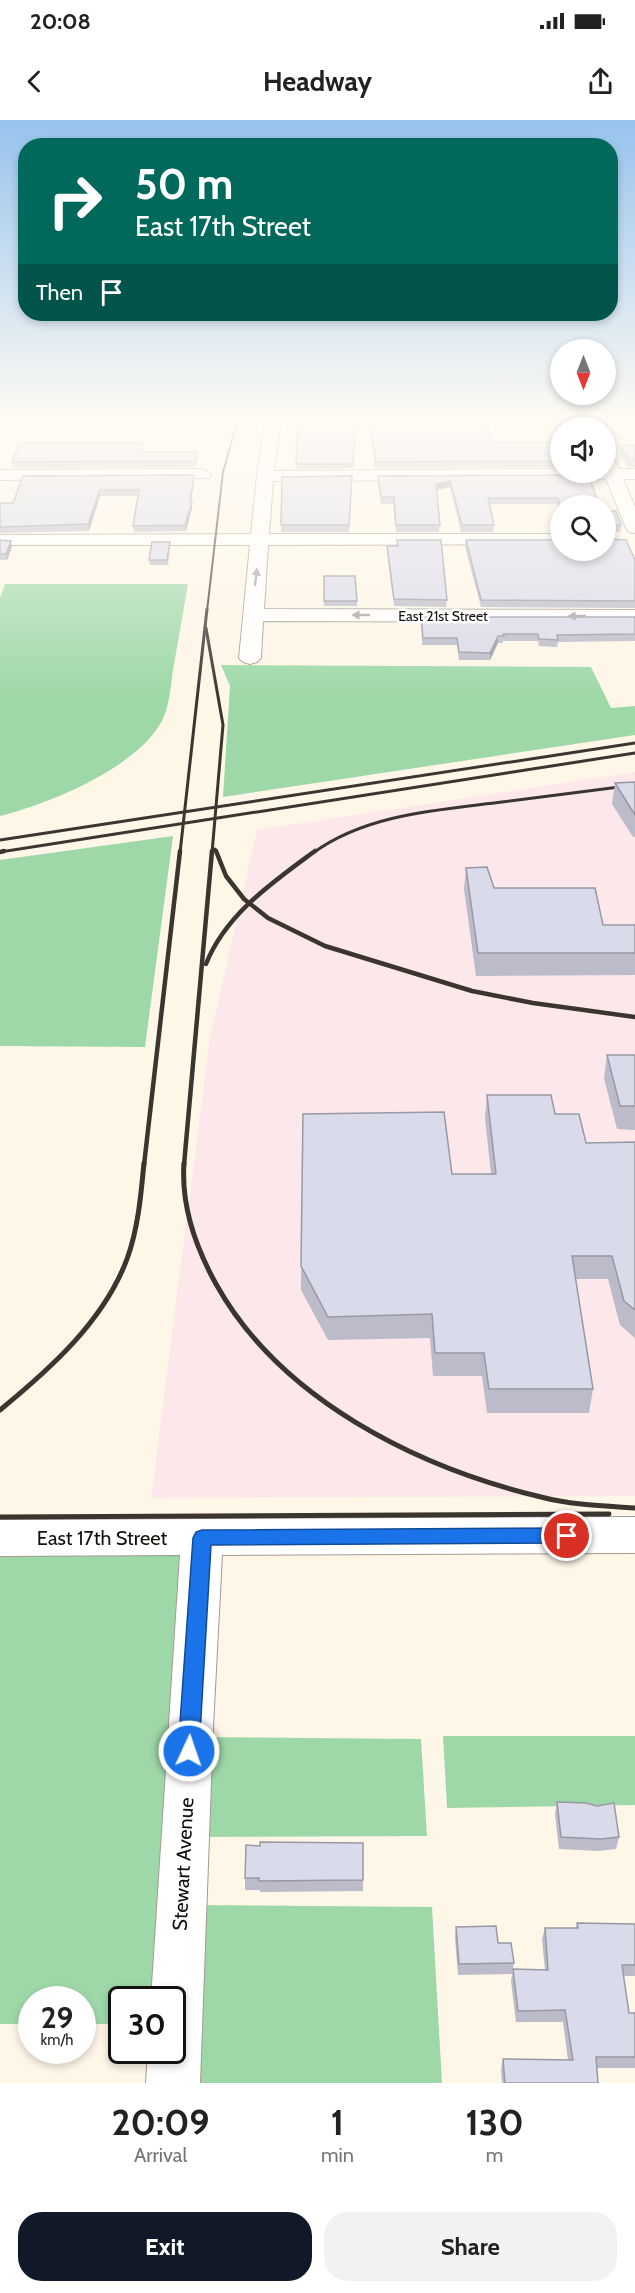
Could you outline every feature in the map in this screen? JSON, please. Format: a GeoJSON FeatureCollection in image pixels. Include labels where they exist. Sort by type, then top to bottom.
{"type":"FeatureCollection","features":[{"type":"Feature","properties":{"kind":"street"},"geometry":{"type":"LineString","coordinates":[[250,658],[263,514]]}},
{"type":"Feature","properties":{"kind":"street"},"geometry":{"type":"LineString","coordinates":[[625,514],[632,536]]}},
{"type":"Feature","properties":{"kind":"street"},"geometry":{"type":"LineString","coordinates":[[0,540],[550,539]]}},
{"type":"Feature","properties":{"kind":"street","name":"East 21st Street"},"geometry":{"type":"LineString","coordinates":[[252,615],[635,616]]}},
{"type":"Feature","properties":{"kind":"street","name":"East 17th Street"},"geometry":{"type":"LineString","coordinates":[[0,1538],[635,1535]]}},
{"type":"Feature","properties":{"kind":"street","name":"Stewart Avenue"},"geometry":{"type":"LineString","coordinates":[[173,2083],[190,1727],[202,1538]]}},
{"type":"Feature","properties":{"kind":"shaded area"},"geometry":{"type":"Polygon","coordinates":[[[635,772],[635,1496],[151,1498],[210,1038],[257,830],[635,772]]]}},
{"type":"Feature","properties":{"kind":"green space"},"geometry":{"type":"Polygon","coordinates":[[[5,584],[188,584],[166,711],[156,730],[140,748],[95,779],[44,802],[0,816],[0,598],[5,584]]]}},
{"type":"Feature","properties":{"kind":"green space"},"geometry":{"type":"Polygon","coordinates":[[[221,665],[591,667],[611,708],[635,706],[635,735],[223,797],[230,686],[221,665]]]}},
{"type":"Feature","properties":{"kind":"green space"},"geometry":{"type":"Polygon","coordinates":[[[173,836],[145,1047],[0,1046],[0,860],[173,836]]]}},
{"type":"Feature","properties":{"kind":"green space"},"geometry":{"type":"Polygon","coordinates":[[[0,1549],[184,1549],[160,1986],[108,1986],[108,2024],[96,2024],[96,1986],[18,1986],[18,2024],[0,2024],[0,1549]]]}},
{"type":"Feature","properties":{"kind":"green space"},"geometry":{"type":"Polygon","coordinates":[[[443,1736],[635,1736],[635,1805],[447,1808],[443,1736]]]}},
{"type":"Feature","properties":{"kind":"green space"},"geometry":{"type":"Polygon","coordinates":[[[202,1737],[421,1739],[427,1836],[198,1837],[202,1737]]]}},
{"type":"Feature","properties":{"kind":"green space"},"geometry":{"type":"Polygon","coordinates":[[[195,1905],[432,1907],[442,2083],[186,2083],[195,1905]]]}},
{"type":"Feature","properties":{"kind":"building"},"geometry":{"type":"Polygon","coordinates":[[[0,514],[92,514],[88,524],[0,527],[0,514]]]}},
{"type":"Feature","properties":{"kind":"building"},"geometry":{"type":"Polygon","coordinates":[[[135,514],[188,514],[185,525],[133,526],[135,514]]]}},
{"type":"Feature","properties":{"kind":"building"},"geometry":{"type":"Polygon","coordinates":[[[281,514],[350,514],[349,525],[281,525],[281,514]]]}},
{"type":"Feature","properties":{"kind":"building"},"geometry":{"type":"Polygon","coordinates":[[[395,514],[439,514],[440,525],[396,525],[395,514]]]}},
{"type":"Feature","properties":{"kind":"building"},"geometry":{"type":"Polygon","coordinates":[[[459,514],[491,514],[494,525],[462,525],[459,514]]]}},
{"type":"Feature","properties":{"kind":"building"},"geometry":{"type":"Polygon","coordinates":[[[616,514],[617,514],[621,525],[616,525],[616,514]]]}},
{"type":"Feature","properties":{"kind":"building"},"geometry":{"type":"Polygon","coordinates":[[[0,540],[11,541],[6,554],[0,554],[0,540]]]}},
{"type":"Feature","properties":{"kind":"building"},"geometry":{"type":"Polygon","coordinates":[[[397,540],[441,540],[447,600],[394,599],[387,546],[398,546],[397,540]]]}},
{"type":"Feature","properties":{"kind":"building"},"geometry":{"type":"Polygon","coordinates":[[[466,540],[550,540],[550,561],[616,561],[616,540],[626,540],[635,560],[635,601],[481,600],[466,540]]]}},
{"type":"Feature","properties":{"kind":"building"},"geometry":{"type":"Polygon","coordinates":[[[152,542],[170,542],[167,560],[149,560],[152,542]]]}},
{"type":"Feature","properties":{"kind":"building"},"geometry":{"type":"Polygon","coordinates":[[[324,576],[355,576],[357,601],[324,601],[324,576]]]}},
{"type":"Feature","properties":{"kind":"building"},"geometry":{"type":"Polygon","coordinates":[[[421,617],[486,620],[485,617],[635,617],[635,634],[557,635],[558,640],[539,639],[538,634],[503,634],[504,636],[498,636],[490,653],[459,652],[457,638],[423,638],[421,617]]]}},
{"type":"Feature","properties":{"kind":"building"},"geometry":{"type":"Polygon","coordinates":[[[635,782],[635,815],[615,783],[635,782]]]}},
{"type":"Feature","properties":{"kind":"building"},"geometry":{"type":"Polygon","coordinates":[[[487,867],[494,888],[595,888],[603,925],[635,925],[635,953],[478,953],[466,868],[487,867]]]}},
{"type":"Feature","properties":{"kind":"building"},"geometry":{"type":"Polygon","coordinates":[[[607,1055],[635,1055],[635,1106],[620,1106],[607,1055]]]}},
{"type":"Feature","properties":{"kind":"building"},"geometry":{"type":"Polygon","coordinates":[[[487,1095],[551,1095],[555,1114],[579,1114],[586,1143],[635,1142],[635,1310],[624,1301],[612,1256],[572,1256],[593,1389],[489,1389],[484,1353],[435,1353],[432,1314],[328,1317],[301,1266],[303,1114],[444,1112],[452,1174],[496,1174],[487,1095]]]}},
{"type":"Feature","properties":{"kind":"building"},"geometry":{"type":"Polygon","coordinates":[[[557,1802],[586,1803],[597,1806],[614,1803],[619,1837],[601,1839],[561,1837],[557,1802]]]}},
{"type":"Feature","properties":{"kind":"building"},"geometry":{"type":"Polygon","coordinates":[[[260,1842],[363,1843],[363,1880],[259,1881],[259,1878],[245,1878],[246,1845],[260,1846],[260,1842]]]}},
{"type":"Feature","properties":{"kind":"building"},"geometry":{"type":"Polygon","coordinates":[[[577,1923],[635,1924],[635,1965],[622,1965],[629,2013],[635,2013],[635,2057],[596,2057],[598,2083],[505,2083],[503,2059],[573,2060],[565,2010],[518,2011],[513,1969],[548,1970],[545,1928],[578,1928],[577,1923]]]}},
{"type":"Feature","properties":{"kind":"building"},"geometry":{"type":"Polygon","coordinates":[[[496,1926],[498,1943],[511,1943],[514,1963],[459,1964],[456,1927],[496,1926]]]}},
{"type":"Feature","properties":{"kind":"railway"},"geometry":{"type":"LineString","coordinates":[[207,611],[218,514]]}},
{"type":"Feature","properties":{"kind":"railway"},"geometry":{"type":"LineString","coordinates":[[185,812],[207,609]]}},
{"type":"Feature","properties":{"kind":"railway"},"geometry":{"type":"LineString","coordinates":[[206,628],[223,725],[216,807]]}},
{"type":"Feature","properties":{"kind":"railway"},"geometry":{"type":"LineString","coordinates":[[216,807],[635,743]]}},
{"type":"Feature","properties":{"kind":"railway"},"geometry":{"type":"LineString","coordinates":[[215,818],[635,753]]}},
{"type":"Feature","properties":{"kind":"railway"},"geometry":{"type":"LineString","coordinates":[[313,853],[356,830],[403,816],[635,785]]}},
{"type":"Feature","properties":{"kind":"railway"},"geometry":{"type":"LineString","coordinates":[[185,812],[216,807]]}},
{"type":"Feature","properties":{"kind":"railway"},"geometry":{"type":"LineString","coordinates":[[215,818],[216,807]]}},
{"type":"Feature","properties":{"kind":"railway"},"geometry":{"type":"LineString","coordinates":[[0,840],[185,812]]}},
{"type":"Feature","properties":{"kind":"railway"},"geometry":{"type":"LineString","coordinates":[[183,823],[185,812]]}},
{"type":"Feature","properties":{"kind":"railway"},"geometry":{"type":"LineString","coordinates":[[183,823],[215,818]]}},
{"type":"Feature","properties":{"kind":"railway"},"geometry":{"type":"LineString","coordinates":[[212,853],[215,818]]}},
{"type":"Feature","properties":{"kind":"railway"},"geometry":{"type":"LineString","coordinates":[[4,851],[0,852],[183,823]]}},
{"type":"Feature","properties":{"kind":"railway"},"geometry":{"type":"LineString","coordinates":[[180,853],[183,823]]}},
{"type":"Feature","properties":{"kind":"railway"},"geometry":{"type":"LineString","coordinates":[[144,1165],[180,851]]}},
{"type":"Feature","properties":{"kind":"railway"},"geometry":{"type":"LineString","coordinates":[[184,1165],[212,851]]}},
{"type":"Feature","properties":{"kind":"railway"},"geometry":{"type":"LineString","coordinates":[[216,851],[226,876],[249,903]]}},
{"type":"Feature","properties":{"kind":"railway"},"geometry":{"type":"LineString","coordinates":[[249,903],[315,851]]}},
{"type":"Feature","properties":{"kind":"railway"},"geometry":{"type":"LineString","coordinates":[[206,964],[226,930],[249,903]]}},
{"type":"Feature","properties":{"kind":"railway"},"geometry":{"type":"LineString","coordinates":[[249,903],[268,918],[325,946],[472,991],[533,1003],[635,1017]]}},
{"type":"Feature","properties":{"kind":"railway"},"geometry":{"type":"LineString","coordinates":[[0,1410],[38,1378],[74,1342],[90,1323],[117,1282],[134,1236],[144,1163]]}},
{"type":"Feature","properties":{"kind":"railway"},"geometry":{"type":"LineString","coordinates":[[184,1165],[185,1195],[191,1226],[216,1284],[243,1325],[276,1362],[314,1394],[356,1422],[400,1447],[446,1467],[494,1484],[552,1500],[635,1508]]}},
{"type":"Feature","properties":{"kind":"railway"},"geometry":{"type":"LineString","coordinates":[[0,1517],[609,1514]]}},
{"type":"Feature","properties":{"kind":"route"},"geometry":{"type":"LineString","coordinates":[[189,1751],[202,1538],[567,1536]]}}]}
